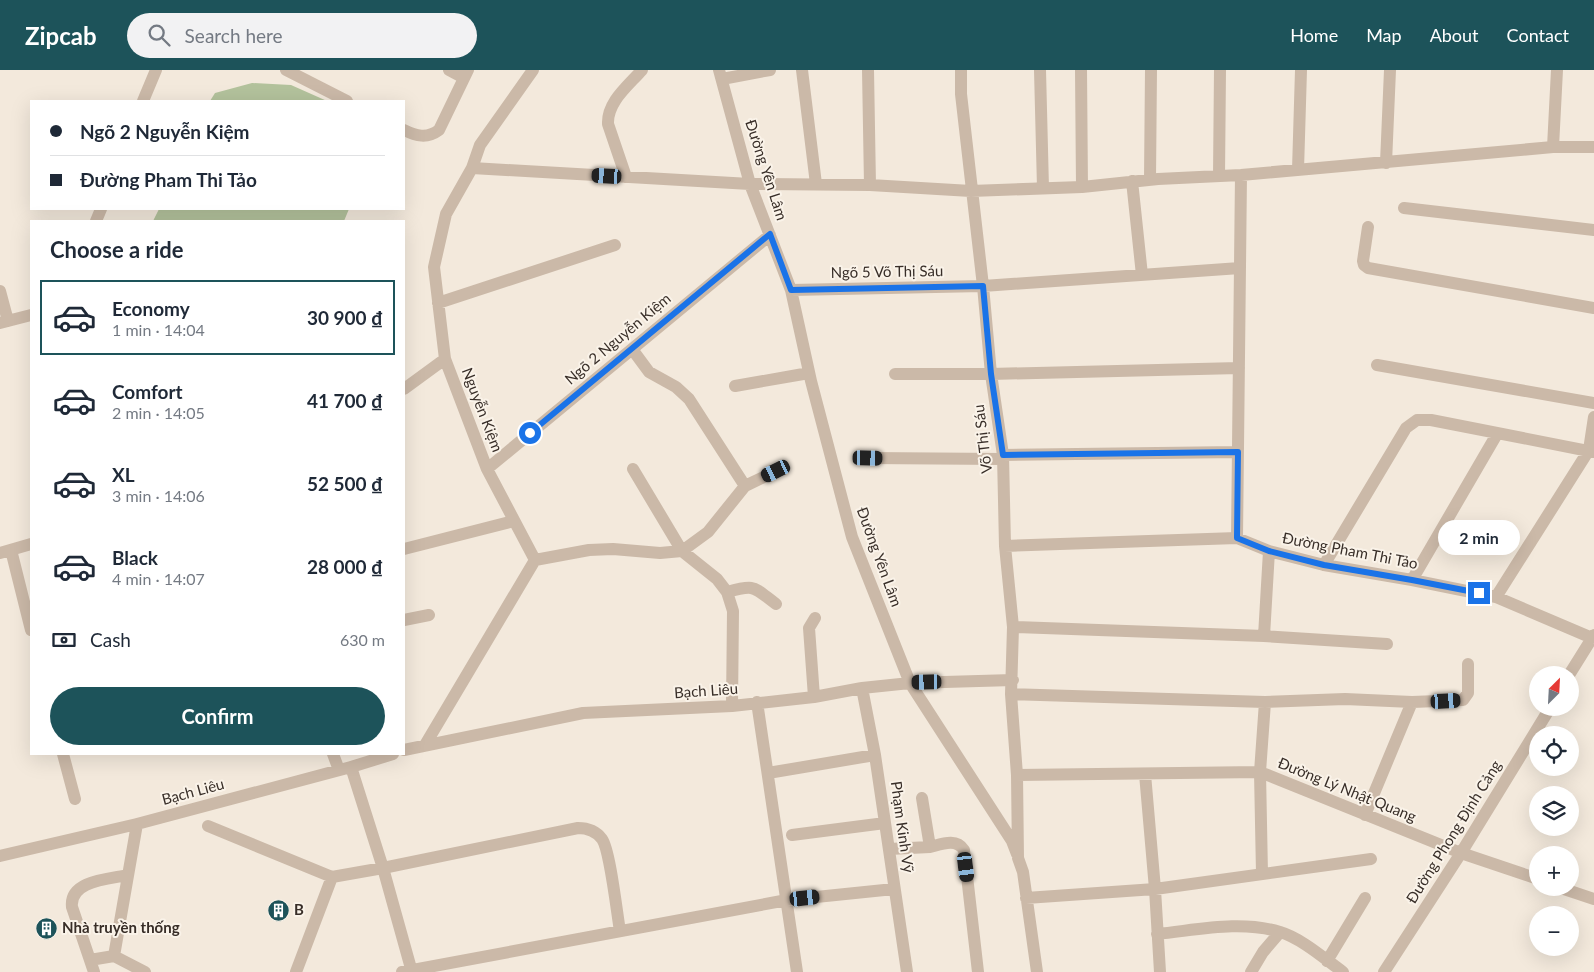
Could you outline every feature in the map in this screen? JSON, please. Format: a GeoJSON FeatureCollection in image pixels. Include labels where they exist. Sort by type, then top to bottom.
{"type":"FeatureCollection","features":[{"type":"Feature","properties":{"kind":"street"},"geometry":{"type":"LineString","coordinates":[[144,100],[156,70]]}},
{"type":"Feature","properties":{"kind":"street"},"geometry":{"type":"LineString","coordinates":[[286,70],[346,100]]}},
{"type":"Feature","properties":{"kind":"street"},"geometry":{"type":"LineString","coordinates":[[405,130],[421,136],[430,135],[439,130],[466,74],[449,70]]}},
{"type":"Feature","properties":{"kind":"street","name":"Nguyễn Kiệm"},"geometry":{"type":"LineString","coordinates":[[533,70],[480,145],[472,168],[446,214],[434,267],[445,359],[487,469],[535,560]]}},
{"type":"Feature","properties":{"kind":"street"},"geometry":{"type":"LineString","coordinates":[[626,177],[610,131],[608,117],[611,105],[642,70]]}},
{"type":"Feature","properties":{"kind":"street"},"geometry":{"type":"LineString","coordinates":[[721,74],[770,70]]}},
{"type":"Feature","properties":{"kind":"street"},"geometry":{"type":"LineString","coordinates":[[802,70],[816,184]]}},
{"type":"Feature","properties":{"kind":"street"},"geometry":{"type":"LineString","coordinates":[[868,70],[870,185]]}},
{"type":"Feature","properties":{"kind":"street","name":"Võ Thị Sáu"},"geometry":{"type":"LineString","coordinates":[[961,70],[961,94],[991,374],[1003,457],[1005,546],[1013,627],[1013,680],[1011,694],[1017,776],[1018,858]]}},
{"type":"Feature","properties":{"kind":"street"},"geometry":{"type":"LineString","coordinates":[[1040,70],[1042,188]]}},
{"type":"Feature","properties":{"kind":"street"},"geometry":{"type":"LineString","coordinates":[[1081,70],[1082,187]]}},
{"type":"Feature","properties":{"kind":"street"},"geometry":{"type":"LineString","coordinates":[[1150,179],[1151,70]]}},
{"type":"Feature","properties":{"kind":"street"},"geometry":{"type":"LineString","coordinates":[[1219,176],[1220,70]]}},
{"type":"Feature","properties":{"kind":"street"},"geometry":{"type":"LineString","coordinates":[[1298,170],[1301,70]]}},
{"type":"Feature","properties":{"kind":"street"},"geometry":{"type":"LineString","coordinates":[[1386,163],[1390,70]]}},
{"type":"Feature","properties":{"kind":"street"},"geometry":{"type":"LineString","coordinates":[[1553,147],[1557,70]]}},
{"type":"Feature","properties":{"kind":"street","name":"Đường Yên Lâm"},"geometry":{"type":"LineString","coordinates":[[721,74],[750,184],[791,290],[809,374],[852,537],[910,683],[1012,841],[1018,858]]}},
{"type":"Feature","properties":{"kind":"street"},"geometry":{"type":"LineString","coordinates":[[472,168],[750,184],[870,185],[972,191],[1082,187],[1150,179],[1241,175],[1553,147],[1594,147]]}},
{"type":"Feature","properties":{"kind":"street"},"geometry":{"type":"LineString","coordinates":[[1237,538],[1241,175]]}},
{"type":"Feature","properties":{"kind":"street"},"geometry":{"type":"LineString","coordinates":[[1132,181],[1142,274]]}},
{"type":"Feature","properties":{"kind":"street"},"geometry":{"type":"LineString","coordinates":[[1404,208],[1594,230]]}},
{"type":"Feature","properties":{"kind":"street"},"geometry":{"type":"LineString","coordinates":[[1368,227],[1363,261],[1364,266],[1368,268],[1594,308]]}},
{"type":"Feature","properties":{"kind":"street","name":"Ngõ 2 Nguyễn Kiệm"},"geometry":{"type":"LineString","coordinates":[[487,469],[770,234]]}},
{"type":"Feature","properties":{"kind":"street"},"geometry":{"type":"LineString","coordinates":[[438,302],[615,245]]}},
{"type":"Feature","properties":{"kind":"street","name":"Ngõ 5 Võ Thị Sáu"},"geometry":{"type":"LineString","coordinates":[[791,290],[983,286],[1240,268]]}},
{"type":"Feature","properties":{"kind":"street"},"geometry":{"type":"LineString","coordinates":[[0,290],[4,322],[30,315]]}},
{"type":"Feature","properties":{"kind":"street"},"geometry":{"type":"LineString","coordinates":[[632,349],[649,372],[676,387],[689,399],[745,486]]}},
{"type":"Feature","properties":{"kind":"street"},"geometry":{"type":"LineString","coordinates":[[405,388],[445,359]]}},
{"type":"Feature","properties":{"kind":"street"},"geometry":{"type":"LineString","coordinates":[[1377,365],[1594,403]]}},
{"type":"Feature","properties":{"kind":"street"},"geometry":{"type":"LineString","coordinates":[[895,374],[991,374],[1239,368]]}},
{"type":"Feature","properties":{"kind":"street"},"geometry":{"type":"LineString","coordinates":[[735,386],[809,374]]}},
{"type":"Feature","properties":{"kind":"street"},"geometry":{"type":"LineString","coordinates":[[1496,597],[1591,451],[1594,417]]}},
{"type":"Feature","properties":{"kind":"street"},"geometry":{"type":"LineString","coordinates":[[1324,565],[1406,428],[1412,423],[1423,419],[1431,420],[1591,451]]}},
{"type":"Feature","properties":{"kind":"street"},"geometry":{"type":"LineString","coordinates":[[1412,580],[1497,434]]}},
{"type":"Feature","properties":{"kind":"street"},"geometry":{"type":"LineString","coordinates":[[868,458],[1238,452]]}},
{"type":"Feature","properties":{"kind":"street"},"geometry":{"type":"LineString","coordinates":[[633,469],[682,551],[717,579],[727,592],[733,611],[732,706]]}},
{"type":"Feature","properties":{"kind":"street"},"geometry":{"type":"LineString","coordinates":[[425,745],[535,560],[589,550],[613,549],[660,553],[682,551],[708,532],[745,486],[776,471]]}},
{"type":"Feature","properties":{"kind":"street"},"geometry":{"type":"LineString","coordinates":[[405,549],[514,521]]}},
{"type":"Feature","properties":{"kind":"street","name":"Đường Pham Thi Tảo"},"geometry":{"type":"LineString","coordinates":[[1005,546],[1237,538],[1269,551],[1324,565],[1496,597],[1593,637]]}},
{"type":"Feature","properties":{"kind":"street"},"geometry":{"type":"LineString","coordinates":[[30,544],[5,552],[30,627]]}},
{"type":"Feature","properties":{"kind":"street"},"geometry":{"type":"LineString","coordinates":[[1264,636],[1269,551]]}},
{"type":"Feature","properties":{"kind":"street"},"geometry":{"type":"LineString","coordinates":[[727,592],[747,586],[753,587],[776,604]]}},
{"type":"Feature","properties":{"kind":"street"},"geometry":{"type":"LineString","coordinates":[[405,620],[429,615]]}},
{"type":"Feature","properties":{"kind":"street"},"geometry":{"type":"LineString","coordinates":[[814,697],[809,628],[815,618]]}},
{"type":"Feature","properties":{"kind":"street"},"geometry":{"type":"LineString","coordinates":[[1013,627],[1264,636],[1387,644]]}},
{"type":"Feature","properties":{"kind":"street"},"geometry":{"type":"LineString","coordinates":[[1575,666],[1593,637]]}},
{"type":"Feature","properties":{"kind":"street"},"geometry":{"type":"LineString","coordinates":[[1011,694],[1265,702],[1345,699],[1412,702],[1463,700],[1468,693],[1468,664]]}},
{"type":"Feature","properties":{"kind":"street","name":"Bạch Liêu"},"geometry":{"type":"LineString","coordinates":[[405,749],[583,713],[732,706],[814,697],[862,688],[910,683],[1013,680]]}},
{"type":"Feature","properties":{"kind":"street","name":"Phạm Kinh Vỹ"},"geometry":{"type":"LineString","coordinates":[[862,688],[875,755],[907,972]]}},
{"type":"Feature","properties":{"kind":"street"},"geometry":{"type":"LineString","coordinates":[[758,702],[797,972]]}},
{"type":"Feature","properties":{"kind":"street"},"geometry":{"type":"LineString","coordinates":[[1262,874],[1260,772],[1265,702]]}},
{"type":"Feature","properties":{"kind":"street"},"geometry":{"type":"LineString","coordinates":[[1366,815],[1412,702]]}},
{"type":"Feature","properties":{"kind":"street","name":"Đường Phong Định Cảng"},"geometry":{"type":"LineString","coordinates":[[1384,972],[1461,853],[1545,716]]}},
{"type":"Feature","properties":{"kind":"street"},"geometry":{"type":"LineString","coordinates":[[63,755],[75,799]]}},
{"type":"Feature","properties":{"kind":"street"},"geometry":{"type":"LineString","coordinates":[[334,755],[339,770]]}},
{"type":"Feature","properties":{"kind":"street","name":"Bạch Liêu"},"geometry":{"type":"LineString","coordinates":[[0,856],[137,824],[351,767],[386,755]]}},
{"type":"Feature","properties":{"kind":"street"},"geometry":{"type":"LineString","coordinates":[[768,773],[875,755]]}},
{"type":"Feature","properties":{"kind":"street"},"geometry":{"type":"LineString","coordinates":[[351,767],[383,868],[408,971],[464,966],[620,931],[787,900],[894,888]]}},
{"type":"Feature","properties":{"kind":"street","name":"Đường Lý Nhật Quang"},"geometry":{"type":"LineString","coordinates":[[1017,776],[1260,772],[1461,853],[1529,876]]}},
{"type":"Feature","properties":{"kind":"street"},"geometry":{"type":"LineString","coordinates":[[1145,774],[1160,972]]}},
{"type":"Feature","properties":{"kind":"street"},"geometry":{"type":"LineString","coordinates":[[922,798],[930,847]]}},
{"type":"Feature","properties":{"kind":"street"},"geometry":{"type":"LineString","coordinates":[[792,835],[885,823]]}},
{"type":"Feature","properties":{"kind":"street"},"geometry":{"type":"LineString","coordinates":[[114,956],[137,824]]}},
{"type":"Feature","properties":{"kind":"street"},"geometry":{"type":"LineString","coordinates":[[208,826],[332,877],[578,828],[586,828],[594,831],[604,843],[620,931]]}},
{"type":"Feature","properties":{"kind":"street"},"geometry":{"type":"LineString","coordinates":[[889,849],[930,847],[955,842],[960,844],[964,850],[978,972]]}},
{"type":"Feature","properties":{"kind":"street"},"geometry":{"type":"LineString","coordinates":[[1018,858],[1023,872],[1037,972]]}},
{"type":"Feature","properties":{"kind":"street"},"geometry":{"type":"LineString","coordinates":[[1026,898],[1155,889],[1371,858]]}},
{"type":"Feature","properties":{"kind":"street"},"geometry":{"type":"LineString","coordinates":[[114,956],[92,966],[72,907],[73,898],[78,890],[88,883],[128,875]]}},
{"type":"Feature","properties":{"kind":"street"},"geometry":{"type":"LineString","coordinates":[[296,972],[332,877]]}},
{"type":"Feature","properties":{"kind":"street"},"geometry":{"type":"LineString","coordinates":[[1579,894],[1594,899]]}},
{"type":"Feature","properties":{"kind":"street"},"geometry":{"type":"LineString","coordinates":[[1327,961],[1365,898]]}},
{"type":"Feature","properties":{"kind":"street"},"geometry":{"type":"LineString","coordinates":[[1157,934],[1237,925],[1280,932],[1294,938],[1342,972]]}},
{"type":"Feature","properties":{"kind":"street"},"geometry":{"type":"LineString","coordinates":[[1251,972],[1280,932]]}},
{"type":"Feature","properties":{"kind":"street"},"geometry":{"type":"LineString","coordinates":[[114,956],[146,972]]}},
{"type":"Feature","properties":{"kind":"green space"},"geometry":{"type":"Polygon","coordinates":[[[252,83],[291,85],[325,100],[211,100],[215,93],[252,83]]]}},
{"type":"Feature","properties":{"kind":"green space"},"geometry":{"type":"Polygon","coordinates":[[[158,210],[349,210],[344,220],[154,220],[158,210]]]}},
{"type":"Feature","properties":{"kind":"place","name":"B"},"geometry":{"type":"Point","coordinates":[278,910]}},
{"type":"Feature","properties":{"kind":"place","name":"Nhà truyền thống"},"geometry":{"type":"Point","coordinates":[46,928]}},
{"type":"Feature","properties":{"kind":"route"},"geometry":{"type":"LineString","coordinates":[[530,433],[770,234],[791,290],[983,286],[991,374],[1003,455],[1238,452],[1237,538],[1269,551],[1324,565],[1479,593]]}}]}
